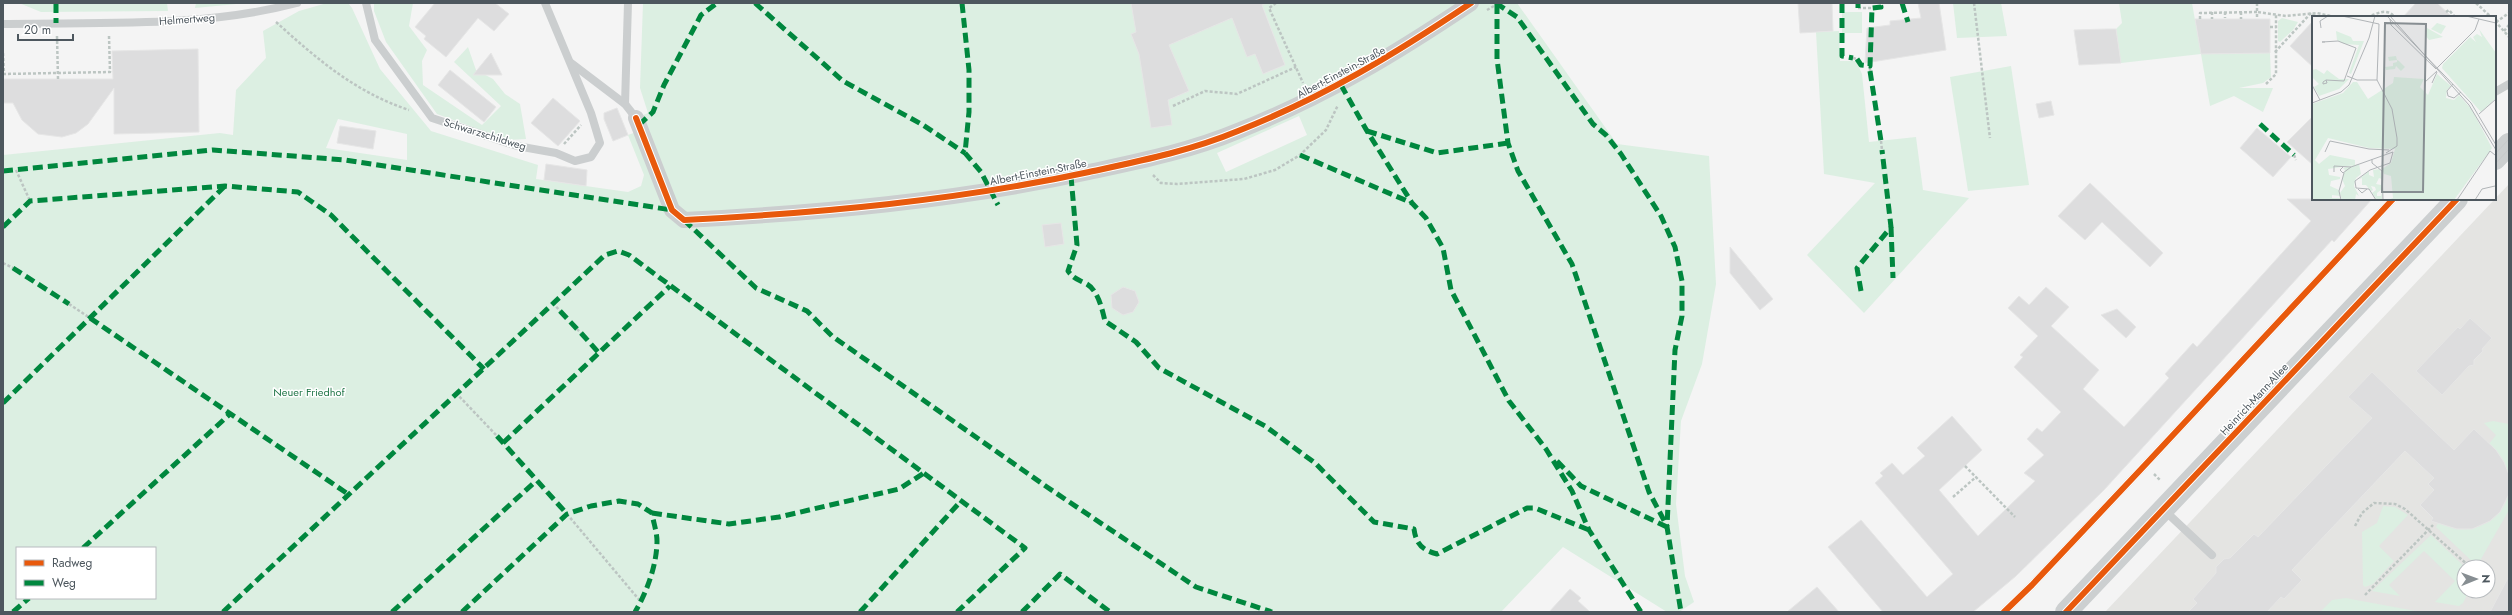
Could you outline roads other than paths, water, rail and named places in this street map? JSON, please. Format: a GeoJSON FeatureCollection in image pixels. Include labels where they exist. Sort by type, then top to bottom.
{"type":"FeatureCollection","features":[{"type":"Feature","properties":{"kind":"main road"},"geometry":{"type":"LineString","coordinates":[[2496,158],[2509,144]]}},
{"type":"Feature","properties":{"kind":"main road","name":"Heinrich-Mann-Allee"},"geometry":{"type":"LineString","coordinates":[[2066,612],[2456,200]]}},
{"type":"Feature","properties":{"kind":"street","name":"Albert-Einstein-Straße"},"geometry":{"type":"LineString","coordinates":[[636,118],[672,210],[684,220],[803,213],[992,191],[1159,157],[1237,132],[1341,85],[1391,57],[1472,3]]}},
{"type":"Feature","properties":{"kind":"lane","name":"Helmertweg"},"geometry":{"type":"LineString","coordinates":[[3,24],[182,20],[265,11],[297,3]]}},
{"type":"Feature","properties":{"kind":"lane","name":"Schwarzschildweg"},"geometry":{"type":"LineString","coordinates":[[366,3],[375,40],[432,118],[517,146],[556,153],[575,161],[591,157],[600,143],[591,112],[546,3]]}},
{"type":"Feature","properties":{"kind":"lane"},"geometry":{"type":"LineString","coordinates":[[625,104],[628,3]]}},
{"type":"Feature","properties":{"kind":"lane"},"geometry":{"type":"LineString","coordinates":[[570,63],[625,104],[636,118]]}},
{"type":"Feature","properties":{"kind":"lane"},"geometry":{"type":"LineString","coordinates":[[2496,91],[2509,84]]}},
{"type":"Feature","properties":{"kind":"lane"},"geometry":{"type":"LineString","coordinates":[[2004,612],[2032,585],[2135,477],[2392,200]]}},
{"type":"Feature","properties":{"kind":"lane"},"geometry":{"type":"LineString","coordinates":[[2164,509],[2212,555]]}},
{"type":"Feature","properties":{"kind":"tram line"},"geometry":{"type":"LineString","coordinates":[[2496,153],[2509,139]]}},
{"type":"Feature","properties":{"kind":"tram line"},"geometry":{"type":"LineString","coordinates":[[2496,163],[2509,149]]}},
{"type":"Feature","properties":{"kind":"tram line"},"geometry":{"type":"LineString","coordinates":[[2061,612],[2451,200]]}},
{"type":"Feature","properties":{"kind":"tram line"},"geometry":{"type":"LineString","coordinates":[[2071,612],[2460,200]]}},
{"type":"Feature","properties":{"kind":"park label","name":"Neuer Friedhof"},"geometry":{"type":"Point","coordinates":[309,392]}}]}
